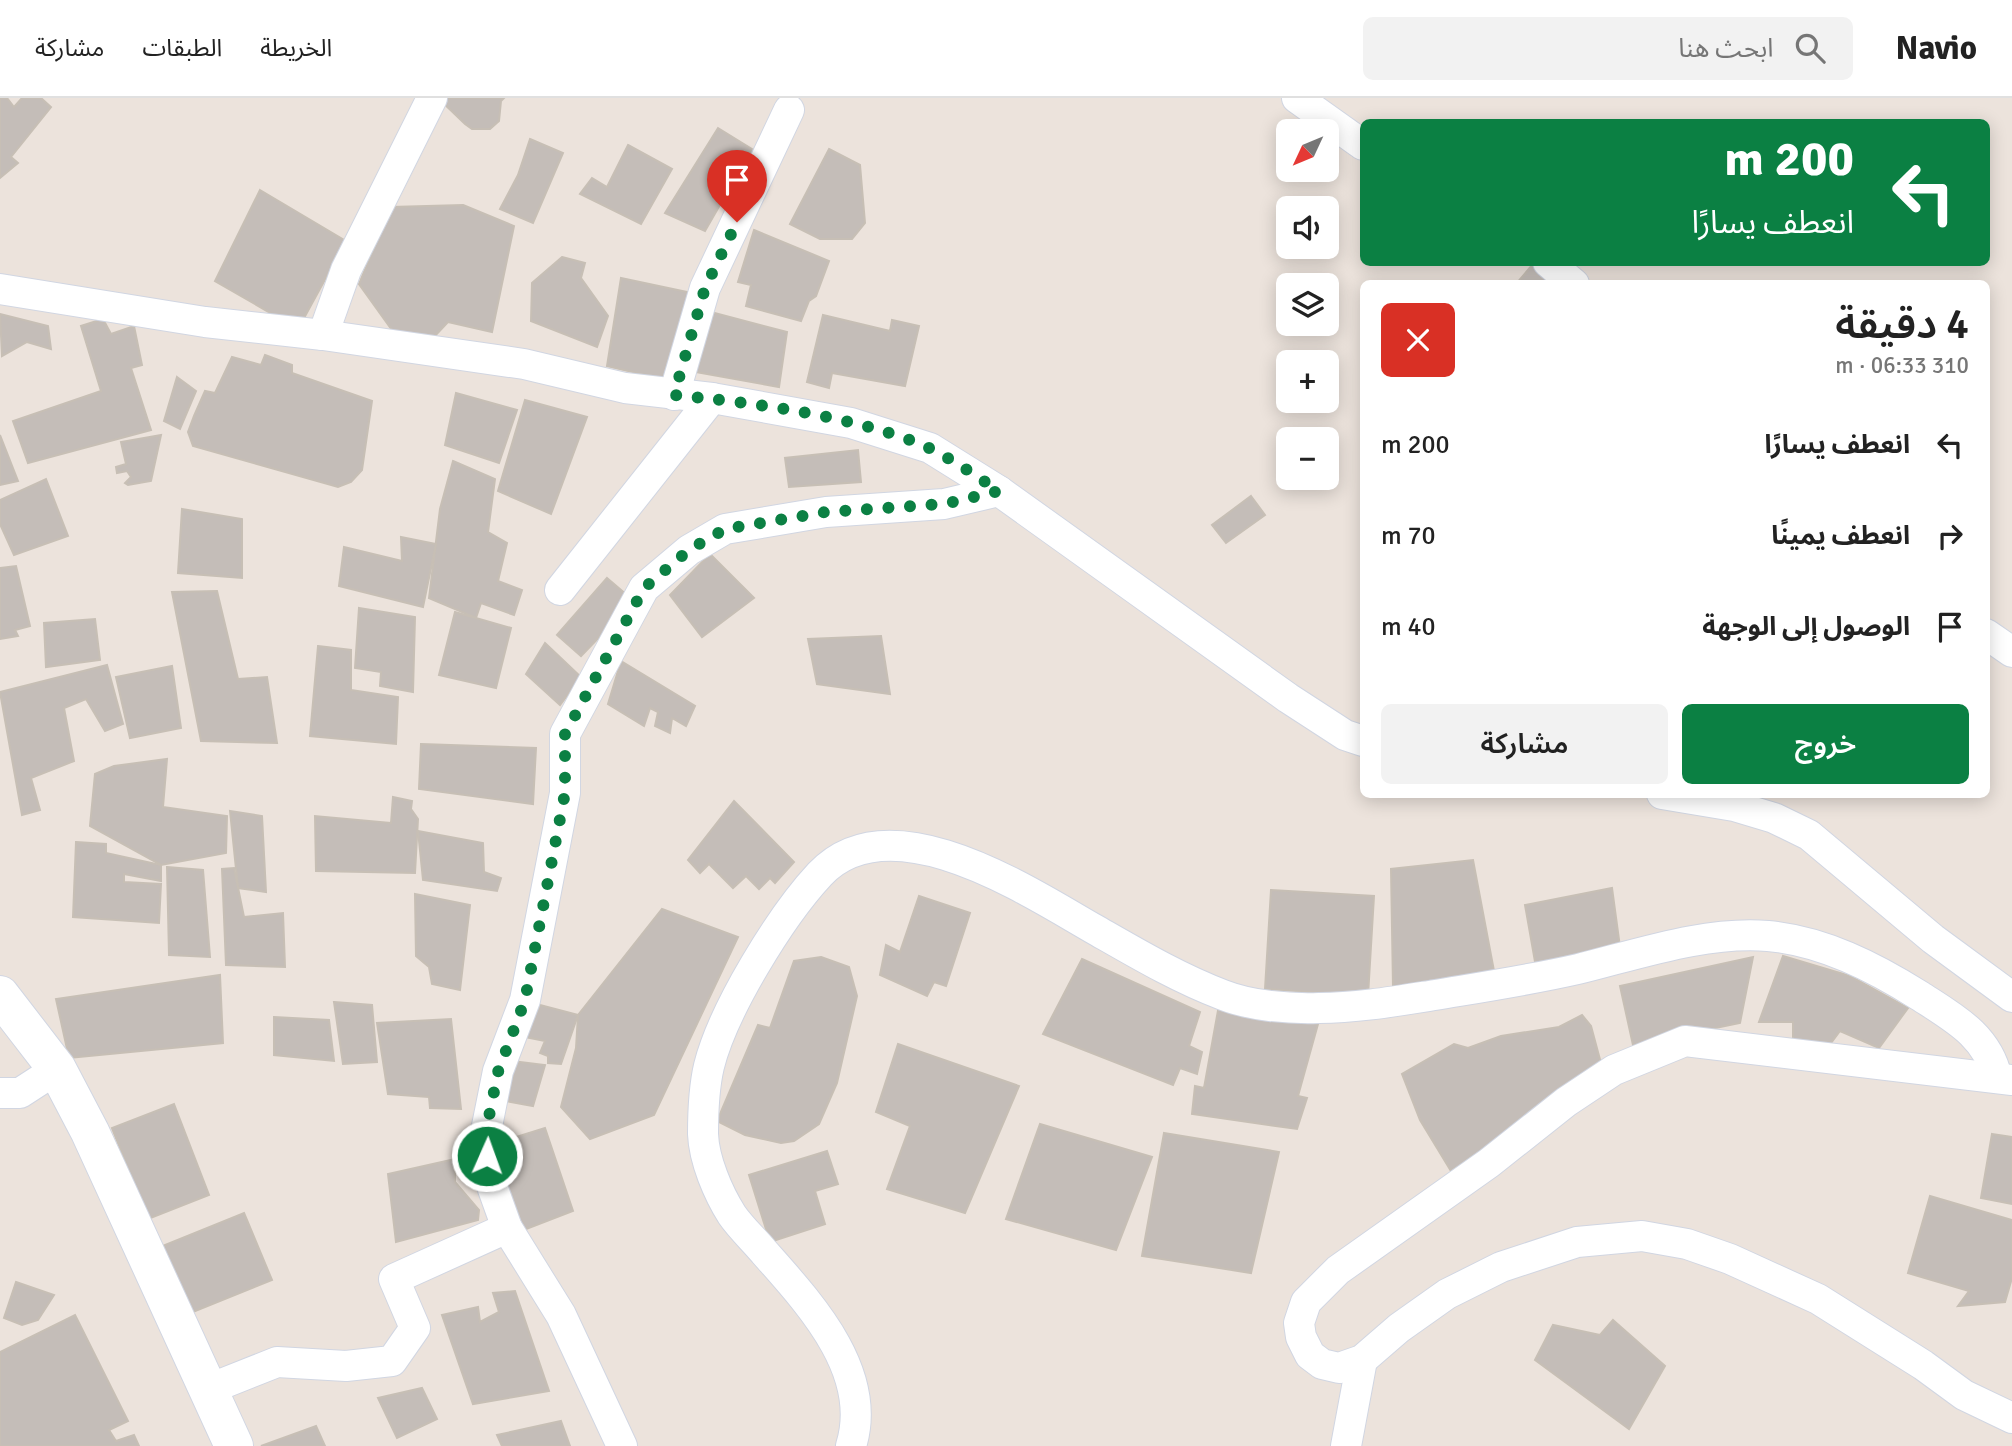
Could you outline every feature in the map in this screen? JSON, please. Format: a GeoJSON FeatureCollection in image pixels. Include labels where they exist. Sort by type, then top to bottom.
{"type":"FeatureCollection","features":[{"type":"Feature","properties":{"kind":"street"},"geometry":{"type":"LineString","coordinates":[[323,335],[346,270],[432,98]]}},
{"type":"Feature","properties":{"kind":"street"},"geometry":{"type":"LineString","coordinates":[[1297,98],[1360,143]]}},
{"type":"Feature","properties":{"kind":"street"},"geometry":{"type":"LineString","coordinates":[[674,395],[705,288],[789,110]]}},
{"type":"Feature","properties":{"kind":"street"},"geometry":{"type":"LineString","coordinates":[[1553,266],[1569,280]]}},
{"type":"Feature","properties":{"kind":"street"},"geometry":{"type":"LineString","coordinates":[[0,289],[205,322],[323,335],[524,364],[625,387],[712,398],[851,423],[891,436],[930,449],[999,491],[1288,698],[1345,735],[1360,740]]}},
{"type":"Feature","properties":{"kind":"street"},"geometry":{"type":"LineString","coordinates":[[560,590],[712,398]]}},
{"type":"Feature","properties":{"kind":"street"},"geometry":{"type":"LineString","coordinates":[[622,1446],[561,1315],[507,1228],[493,1189],[484,1141],[498,1072],[525,1000],[565,793],[565,734],[644,588],[689,550],[725,529],[826,512],[944,504],[999,491]]}},
{"type":"Feature","properties":{"kind":"street"},"geometry":{"type":"LineString","coordinates":[[1990,637],[2012,652]]}},
{"type":"Feature","properties":{"kind":"street"},"geometry":{"type":"LineString","coordinates":[[1686,798],[1734,806],[1774,818],[1809,835],[1933,939],[2012,997]]}},
{"type":"Feature","properties":{"kind":"street"},"geometry":{"type":"LineString","coordinates":[[850,1446],[857,1426],[853,1390],[832,1339],[803,1297],[733,1215],[706,1159],[703,1133],[710,1064],[732,1009],[766,947],[812,884],[836,859],[853,850],[874,847],[908,849],[949,856],[1039,895],[1198,985],[1231,998],[1271,1005],[1318,1008],[1388,1002],[1536,979],[1702,939],[1769,936],[1823,947],[1906,987],[1970,1030],[2005,1079]]}},
{"type":"Feature","properties":{"kind":"street"},"geometry":{"type":"LineString","coordinates":[[0,995],[57,1069],[125,1205],[234,1446]]}},
{"type":"Feature","properties":{"kind":"street"},"geometry":{"type":"LineString","coordinates":[[2005,1079],[1685,1041],[1614,1070],[1338,1270],[1306,1302],[1300,1332],[1310,1355],[1322,1364],[1339,1368],[1362,1360],[1399,1328],[1447,1294],[1501,1267],[1577,1242],[1642,1236],[1687,1244],[1730,1259],[1818,1299],[1895,1347],[1964,1395],[2012,1418]]}},
{"type":"Feature","properties":{"kind":"street"},"geometry":{"type":"LineString","coordinates":[[0,1093],[20,1093],[57,1069]]}},
{"type":"Feature","properties":{"kind":"street"},"geometry":{"type":"LineString","coordinates":[[209,1389],[277,1362],[346,1366],[392,1361],[415,1328],[394,1279],[507,1228]]}},
{"type":"Feature","properties":{"kind":"street"},"geometry":{"type":"LineString","coordinates":[[1346,1446],[1362,1360]]}},
{"type":"Feature","properties":{"kind":"building"},"geometry":{"type":"Polygon","coordinates":[[[0,98],[7,98],[14,107],[22,98],[41,98],[51,107],[11,157],[18,163],[0,178],[0,98]]]}},
{"type":"Feature","properties":{"kind":"building"},"geometry":{"type":"Polygon","coordinates":[[[438,98],[504,98],[501,101],[499,121],[490,129],[472,129],[438,98]]]}},
{"type":"Feature","properties":{"kind":"building"},"geometry":{"type":"Polygon","coordinates":[[[718,128],[752,149],[705,231],[665,213],[718,128]]]}},
{"type":"Feature","properties":{"kind":"building"},"geometry":{"type":"Polygon","coordinates":[[[530,139],[563,153],[533,223],[500,209],[518,175],[530,139]]]}},
{"type":"Feature","properties":{"kind":"building"},"geometry":{"type":"Polygon","coordinates":[[[628,145],[672,169],[641,224],[580,194],[592,178],[607,187],[628,145]]]}},
{"type":"Feature","properties":{"kind":"building"},"geometry":{"type":"Polygon","coordinates":[[[829,149],[860,165],[865,223],[852,239],[820,239],[790,224],[829,149]]]}},
{"type":"Feature","properties":{"kind":"building"},"geometry":{"type":"Polygon","coordinates":[[[260,190],[346,241],[298,329],[215,281],[260,190]]]}},
{"type":"Feature","properties":{"kind":"building"},"geometry":{"type":"Polygon","coordinates":[[[463,205],[514,226],[492,332],[448,322],[434,337],[392,330],[359,284],[391,207],[463,205]]]}},
{"type":"Feature","properties":{"kind":"building"},"geometry":{"type":"Polygon","coordinates":[[[754,230],[829,261],[816,296],[809,301],[801,321],[746,306],[751,285],[738,282],[754,230]]]}},
{"type":"Feature","properties":{"kind":"building"},"geometry":{"type":"Polygon","coordinates":[[[562,257],[585,263],[581,278],[608,316],[597,347],[531,321],[532,283],[562,257]]]}},
{"type":"Feature","properties":{"kind":"building"},"geometry":{"type":"Polygon","coordinates":[[[1531,266],[1535,266],[1550,280],[1519,280],[1531,266]]]}},
{"type":"Feature","properties":{"kind":"building"},"geometry":{"type":"Polygon","coordinates":[[[621,278],[692,293],[675,382],[607,366],[621,278]]]}},
{"type":"Feature","properties":{"kind":"building"},"geometry":{"type":"Polygon","coordinates":[[[707,311],[787,332],[779,387],[690,371],[707,311]]]}},
{"type":"Feature","properties":{"kind":"building"},"geometry":{"type":"Polygon","coordinates":[[[0,314],[48,326],[51,349],[27,342],[2,356],[0,314]]]}},
{"type":"Feature","properties":{"kind":"building"},"geometry":{"type":"Polygon","coordinates":[[[823,315],[890,331],[892,320],[919,326],[905,386],[832,373],[829,388],[807,382],[823,315]]]}},
{"type":"Feature","properties":{"kind":"building"},"geometry":{"type":"Polygon","coordinates":[[[103,319],[111,334],[134,326],[142,365],[131,368],[151,430],[28,463],[13,421],[101,391],[81,326],[103,319]]]}},
{"type":"Feature","properties":{"kind":"building"},"geometry":{"type":"Polygon","coordinates":[[[265,355],[292,365],[292,373],[372,401],[362,470],[351,482],[338,487],[193,446],[188,432],[205,391],[215,393],[232,357],[261,365],[265,355]]]}},
{"type":"Feature","properties":{"kind":"building"},"geometry":{"type":"Polygon","coordinates":[[[177,377],[196,391],[180,429],[164,421],[177,377]]]}},
{"type":"Feature","properties":{"kind":"building"},"geometry":{"type":"Polygon","coordinates":[[[456,393],[517,410],[499,463],[445,445],[456,393]]]}},
{"type":"Feature","properties":{"kind":"building"},"geometry":{"type":"Polygon","coordinates":[[[525,400],[587,417],[551,514],[498,491],[525,400]]]}},
{"type":"Feature","properties":{"kind":"building"},"geometry":{"type":"Polygon","coordinates":[[[0,435],[18,481],[0,485],[0,435]]]}},
{"type":"Feature","properties":{"kind":"building"},"geometry":{"type":"Polygon","coordinates":[[[161,435],[151,481],[128,485],[125,483],[131,477],[127,471],[117,473],[116,467],[126,464],[121,442],[161,435]]]}},
{"type":"Feature","properties":{"kind":"building"},"geometry":{"type":"Polygon","coordinates":[[[858,450],[861,482],[789,487],[785,458],[858,450]]]}},
{"type":"Feature","properties":{"kind":"building"},"geometry":{"type":"Polygon","coordinates":[[[453,461],[495,479],[488,532],[507,543],[498,581],[522,590],[514,615],[481,603],[476,618],[429,598],[440,509],[453,461]]]}},
{"type":"Feature","properties":{"kind":"building"},"geometry":{"type":"Polygon","coordinates":[[[46,479],[68,536],[14,555],[0,524],[0,500],[46,479]]]}},
{"type":"Feature","properties":{"kind":"building"},"geometry":{"type":"Polygon","coordinates":[[[1251,496],[1265,515],[1226,543],[1212,525],[1251,496]]]}},
{"type":"Feature","properties":{"kind":"building"},"geometry":{"type":"Polygon","coordinates":[[[182,509],[242,519],[242,578],[178,573],[182,509]]]}},
{"type":"Feature","properties":{"kind":"building"},"geometry":{"type":"Polygon","coordinates":[[[401,537],[436,544],[423,607],[339,586],[344,547],[402,561],[401,537]]]}},
{"type":"Feature","properties":{"kind":"building"},"geometry":{"type":"Polygon","coordinates":[[[710,554],[754,598],[702,637],[670,595],[710,554]]]}},
{"type":"Feature","properties":{"kind":"building"},"geometry":{"type":"Polygon","coordinates":[[[16,566],[30,626],[15,630],[18,636],[0,639],[0,568],[16,566]]]}},
{"type":"Feature","properties":{"kind":"building"},"geometry":{"type":"Polygon","coordinates":[[[607,578],[634,601],[581,656],[557,635],[607,578]]]}},
{"type":"Feature","properties":{"kind":"building"},"geometry":{"type":"Polygon","coordinates":[[[217,591],[238,679],[267,677],[277,743],[201,741],[172,592],[217,591]]]}},
{"type":"Feature","properties":{"kind":"building"},"geometry":{"type":"Polygon","coordinates":[[[359,608],[415,617],[413,692],[380,686],[381,672],[355,668],[359,608]]]}},
{"type":"Feature","properties":{"kind":"building"},"geometry":{"type":"Polygon","coordinates":[[[455,612],[511,628],[496,688],[439,675],[455,612]]]}},
{"type":"Feature","properties":{"kind":"building"},"geometry":{"type":"Polygon","coordinates":[[[95,619],[100,660],[46,667],[44,623],[95,619]]]}},
{"type":"Feature","properties":{"kind":"building"},"geometry":{"type":"Polygon","coordinates":[[[881,636],[890,694],[817,684],[808,639],[881,636]]]}},
{"type":"Feature","properties":{"kind":"building"},"geometry":{"type":"Polygon","coordinates":[[[545,643],[581,677],[560,705],[526,674],[545,643]]]}},
{"type":"Feature","properties":{"kind":"building"},"geometry":{"type":"Polygon","coordinates":[[[318,646],[351,650],[351,690],[398,697],[396,744],[310,736],[318,646]]]}},
{"type":"Feature","properties":{"kind":"building"},"geometry":{"type":"Polygon","coordinates":[[[621,661],[695,706],[686,726],[672,718],[670,733],[655,726],[658,712],[650,708],[644,726],[608,704],[621,661]]]}},
{"type":"Feature","properties":{"kind":"building"},"geometry":{"type":"Polygon","coordinates":[[[107,665],[123,724],[105,731],[86,699],[64,708],[74,761],[31,778],[40,810],[22,815],[0,692],[107,665]]]}},
{"type":"Feature","properties":{"kind":"building"},"geometry":{"type":"Polygon","coordinates":[[[172,666],[181,728],[130,738],[116,677],[172,666]]]}},
{"type":"Feature","properties":{"kind":"building"},"geometry":{"type":"Polygon","coordinates":[[[421,744],[536,748],[533,804],[419,789],[421,744]]]}},
{"type":"Feature","properties":{"kind":"building"},"geometry":{"type":"Polygon","coordinates":[[[167,759],[163,807],[227,816],[226,853],[161,865],[90,826],[95,774],[114,766],[167,759]]]}},
{"type":"Feature","properties":{"kind":"building"},"geometry":{"type":"Polygon","coordinates":[[[393,797],[412,801],[411,809],[418,819],[415,873],[316,871],[315,816],[391,823],[393,797]]]}},
{"type":"Feature","properties":{"kind":"building"},"geometry":{"type":"Polygon","coordinates":[[[734,801],[794,862],[775,883],[770,878],[759,889],[746,876],[733,888],[709,864],[700,873],[688,860],[734,801]]]}},
{"type":"Feature","properties":{"kind":"building"},"geometry":{"type":"Polygon","coordinates":[[[230,811],[262,816],[266,892],[238,888],[230,811]]]}},
{"type":"Feature","properties":{"kind":"building"},"geometry":{"type":"Polygon","coordinates":[[[418,831],[483,843],[484,872],[501,878],[497,891],[423,880],[418,831]]]}},
{"type":"Feature","properties":{"kind":"building"},"geometry":{"type":"Polygon","coordinates":[[[76,842],[106,844],[106,853],[161,865],[161,881],[124,874],[124,882],[161,884],[159,923],[73,917],[76,842]]]}},
{"type":"Feature","properties":{"kind":"building"},"geometry":{"type":"Polygon","coordinates":[[[1473,860],[1494,971],[1393,987],[1391,869],[1473,860]]]}},
{"type":"Feature","properties":{"kind":"building"},"geometry":{"type":"Polygon","coordinates":[[[167,867],[203,870],[210,957],[169,955],[167,867]]]}},
{"type":"Feature","properties":{"kind":"building"},"geometry":{"type":"Polygon","coordinates":[[[234,868],[244,917],[283,913],[285,967],[226,965],[222,869],[234,868]]]}},
{"type":"Feature","properties":{"kind":"building"},"geometry":{"type":"Polygon","coordinates":[[[1612,888],[1620,947],[1537,973],[1525,905],[1612,888]]]}},
{"type":"Feature","properties":{"kind":"building"},"geometry":{"type":"Polygon","coordinates":[[[1271,890],[1374,896],[1368,996],[1265,989],[1271,890]]]}},
{"type":"Feature","properties":{"kind":"building"},"geometry":{"type":"Polygon","coordinates":[[[415,894],[470,905],[460,990],[432,984],[429,967],[416,956],[415,894]]]}},
{"type":"Feature","properties":{"kind":"building"},"geometry":{"type":"Polygon","coordinates":[[[919,896],[970,913],[946,986],[934,982],[927,996],[880,975],[886,945],[900,952],[919,896]]]}},
{"type":"Feature","properties":{"kind":"building"},"geometry":{"type":"Polygon","coordinates":[[[662,909],[738,937],[654,1115],[590,1139],[561,1107],[576,1048],[578,1015],[662,909]]]}},
{"type":"Feature","properties":{"kind":"building"},"geometry":{"type":"Polygon","coordinates":[[[1783,956],[1850,976],[1908,1008],[1879,1048],[1840,1031],[1831,1043],[1793,1042],[1793,1022],[1759,1022],[1783,956]]]}},
{"type":"Feature","properties":{"kind":"building"},"geometry":{"type":"Polygon","coordinates":[[[821,957],[849,967],[857,996],[837,1083],[819,1124],[794,1141],[781,1143],[745,1135],[717,1121],[758,1025],[770,1028],[794,961],[821,957]]]}},
{"type":"Feature","properties":{"kind":"building"},"geometry":{"type":"Polygon","coordinates":[[[1753,957],[1740,1023],[1633,1045],[1620,986],[1753,957]]]}},
{"type":"Feature","properties":{"kind":"building"},"geometry":{"type":"Polygon","coordinates":[[[1082,959],[1200,1012],[1189,1046],[1202,1052],[1197,1074],[1180,1068],[1173,1085],[1043,1034],[1082,959]]]}},
{"type":"Feature","properties":{"kind":"building"},"geometry":{"type":"Polygon","coordinates":[[[220,975],[223,1043],[69,1058],[56,999],[220,975]]]}},
{"type":"Feature","properties":{"kind":"building"},"geometry":{"type":"Polygon","coordinates":[[[334,1002],[372,1005],[377,1062],[343,1064],[334,1002]]]}},
{"type":"Feature","properties":{"kind":"building"},"geometry":{"type":"Polygon","coordinates":[[[540,1005],[578,1015],[561,1064],[548,1063],[548,1056],[540,1053],[545,1041],[525,1037],[540,1005]]]}},
{"type":"Feature","properties":{"kind":"building"},"geometry":{"type":"Polygon","coordinates":[[[1219,1005],[1318,1024],[1298,1096],[1307,1098],[1297,1129],[1192,1114],[1195,1086],[1204,1088],[1219,1005]]]}},
{"type":"Feature","properties":{"kind":"building"},"geometry":{"type":"Polygon","coordinates":[[[1582,1015],[1591,1026],[1602,1067],[1451,1171],[1420,1120],[1402,1074],[1454,1044],[1468,1048],[1501,1036],[1559,1027],[1582,1015]]]}},
{"type":"Feature","properties":{"kind":"building"},"geometry":{"type":"Polygon","coordinates":[[[274,1017],[329,1020],[334,1061],[274,1055],[274,1017]]]}},
{"type":"Feature","properties":{"kind":"building"},"geometry":{"type":"Polygon","coordinates":[[[451,1019],[461,1109],[430,1108],[429,1097],[388,1094],[377,1023],[451,1019]]]}},
{"type":"Feature","properties":{"kind":"building"},"geometry":{"type":"Polygon","coordinates":[[[898,1044],[1019,1086],[965,1213],[887,1189],[910,1126],[876,1112],[898,1044]]]}},
{"type":"Feature","properties":{"kind":"building"},"geometry":{"type":"Polygon","coordinates":[[[512,1061],[545,1065],[533,1106],[500,1100],[512,1061]]]}},
{"type":"Feature","properties":{"kind":"building"},"geometry":{"type":"Polygon","coordinates":[[[174,1104],[209,1195],[148,1219],[112,1128],[174,1104]]]}},
{"type":"Feature","properties":{"kind":"building"},"geometry":{"type":"Polygon","coordinates":[[[1040,1124],[1152,1157],[1116,1250],[1006,1219],[1040,1124]]]}},
{"type":"Feature","properties":{"kind":"building"},"geometry":{"type":"Polygon","coordinates":[[[545,1128],[573,1211],[516,1233],[490,1145],[545,1128]]]}},
{"type":"Feature","properties":{"kind":"building"},"geometry":{"type":"Polygon","coordinates":[[[1164,1133],[1279,1152],[1251,1273],[1142,1256],[1164,1133]]]}},
{"type":"Feature","properties":{"kind":"building"},"geometry":{"type":"Polygon","coordinates":[[[1992,1134],[2012,1137],[2012,1204],[1981,1198],[1992,1134]]]}},
{"type":"Feature","properties":{"kind":"building"},"geometry":{"type":"Polygon","coordinates":[[[827,1151],[838,1184],[815,1191],[825,1224],[770,1242],[749,1175],[827,1151]]]}},
{"type":"Feature","properties":{"kind":"building"},"geometry":{"type":"Polygon","coordinates":[[[455,1159],[455,1182],[479,1210],[478,1220],[396,1242],[388,1174],[455,1159]]]}},
{"type":"Feature","properties":{"kind":"building"},"geometry":{"type":"Polygon","coordinates":[[[1930,1196],[2012,1220],[2012,1278],[2005,1302],[1958,1306],[1969,1291],[1908,1273],[1930,1196]]]}},
{"type":"Feature","properties":{"kind":"building"},"geometry":{"type":"Polygon","coordinates":[[[244,1213],[272,1280],[188,1314],[160,1247],[244,1213]]]}},
{"type":"Feature","properties":{"kind":"building"},"geometry":{"type":"Polygon","coordinates":[[[16,1282],[54,1295],[38,1320],[22,1325],[4,1318],[16,1282]]]}},
{"type":"Feature","properties":{"kind":"building"},"geometry":{"type":"Polygon","coordinates":[[[515,1291],[549,1391],[473,1404],[442,1315],[478,1307],[480,1322],[499,1312],[493,1293],[515,1291]]]}},
{"type":"Feature","properties":{"kind":"building"},"geometry":{"type":"Polygon","coordinates":[[[75,1315],[128,1421],[109,1430],[116,1441],[134,1435],[139,1446],[0,1446],[0,1352],[75,1315]]]}},
{"type":"Feature","properties":{"kind":"building"},"geometry":{"type":"Polygon","coordinates":[[[1613,1320],[1665,1366],[1629,1429],[1535,1360],[1553,1325],[1600,1335],[1613,1320]]]}},
{"type":"Feature","properties":{"kind":"building"},"geometry":{"type":"Polygon","coordinates":[[[422,1388],[437,1419],[397,1438],[378,1398],[422,1388]]]}},
{"type":"Feature","properties":{"kind":"building"},"geometry":{"type":"Polygon","coordinates":[[[561,1421],[570,1446],[502,1446],[497,1435],[561,1421]]]}},
{"type":"Feature","properties":{"kind":"building"},"geometry":{"type":"Polygon","coordinates":[[[316,1426],[325,1446],[261,1446],[316,1426]]]}},
{"type":"Feature","properties":{"kind":"route"},"geometry":{"type":"LineString","coordinates":[[487,1156],[484,1141],[498,1072],[525,1000],[565,793],[565,734],[644,588],[689,550],[725,529],[826,512],[944,504],[999,491],[930,449],[851,423],[712,398],[674,395],[705,288],[737,222]]}}]}
